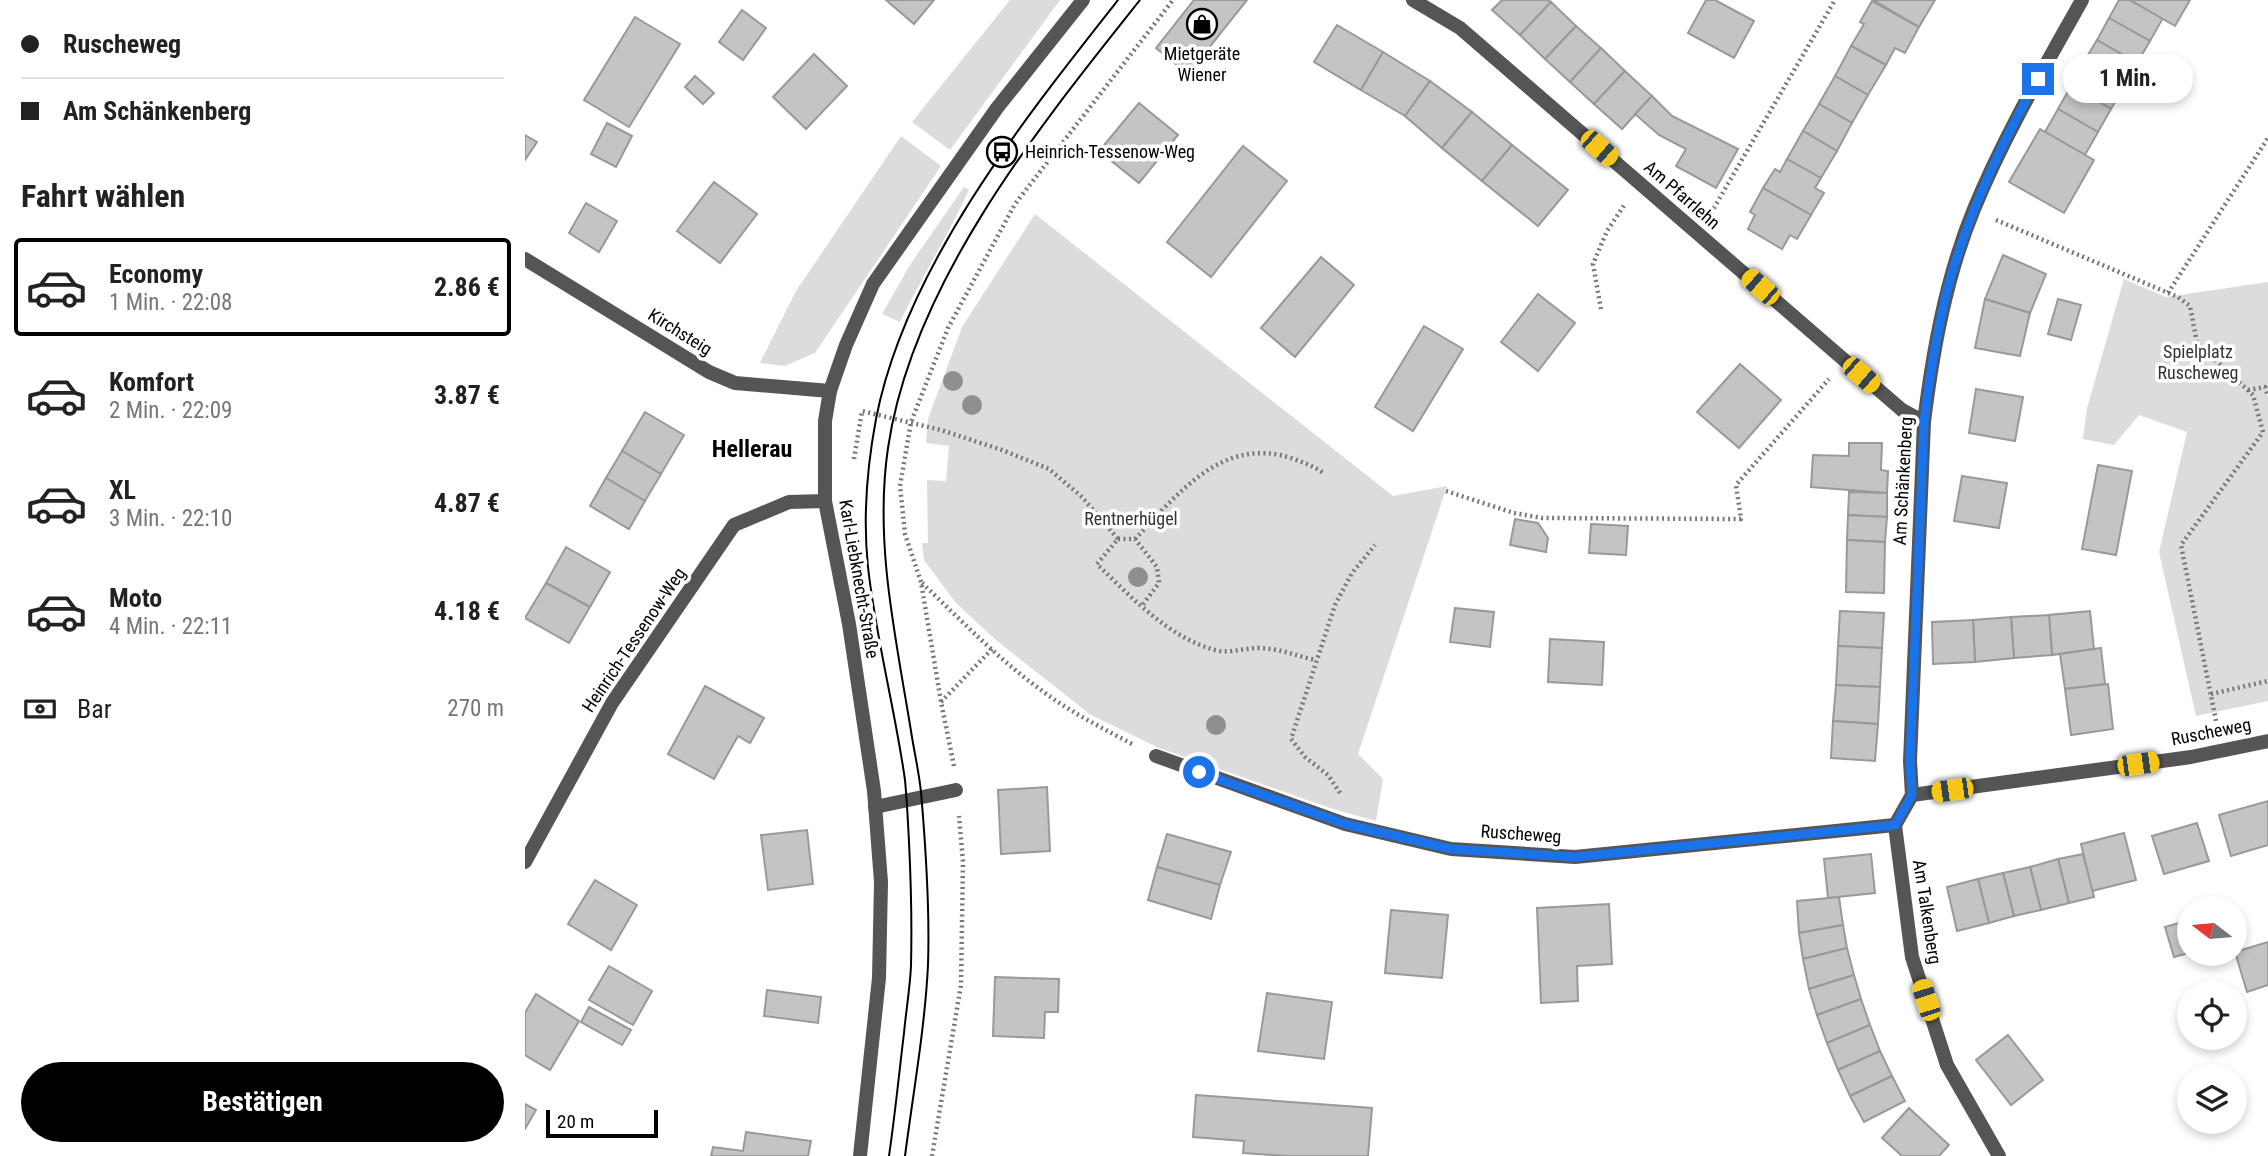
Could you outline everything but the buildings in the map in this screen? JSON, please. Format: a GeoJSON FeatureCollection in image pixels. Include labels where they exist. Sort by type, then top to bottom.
{"type":"FeatureCollection","features":[{"type":"Feature","properties":{"kind":"street","name":"Karl-Liebknecht-Straße"},"geometry":{"type":"LineString","coordinates":[[860,1156],[879,978],[881,882],[875,807],[849,624],[825,501],[825,421],[830,391],[846,345],[873,284],[997,108],[1083,0]]}},
{"type":"Feature","properties":{"kind":"street","name":"Am Pfarrlehn"},"geometry":{"type":"LineString","coordinates":[[1413,0],[1460,28],[1902,410],[1924,422]]}},
{"type":"Feature","properties":{"kind":"street","name":"Am Schänkenberg"},"geometry":{"type":"LineString","coordinates":[[1912,795],[1910,761],[1924,422],[1931,366],[1947,294],[1974,210],[2027,98],[2083,0]]}},
{"type":"Feature","properties":{"kind":"street","name":"Kirchsteig"},"geometry":{"type":"LineString","coordinates":[[525,259],[709,372],[736,383],[830,391]]}},
{"type":"Feature","properties":{"kind":"street","name":"Heinrich-Tessenow-Weg"},"geometry":{"type":"LineString","coordinates":[[525,862],[612,703],[734,525],[789,502],[825,501]]}},
{"type":"Feature","properties":{"kind":"street","name":"Ruscheweg"},"geometry":{"type":"LineString","coordinates":[[1912,795],[2191,757],[2268,741]]}},
{"type":"Feature","properties":{"kind":"street","name":"Ruscheweg"},"geometry":{"type":"LineString","coordinates":[[1156,756],[1345,824],[1451,849],[1575,857],[1895,825]]}},
{"type":"Feature","properties":{"kind":"street"},"geometry":{"type":"LineString","coordinates":[[875,807],[956,790]]}},
{"type":"Feature","properties":{"kind":"street"},"geometry":{"type":"LineString","coordinates":[[1895,825],[1912,795]]}},
{"type":"Feature","properties":{"kind":"street","name":"Am Talkenberg"},"geometry":{"type":"LineString","coordinates":[[1895,825],[1912,957],[1947,1065],[1999,1156]]}},
{"type":"Feature","properties":{"kind":"path"},"geometry":{"type":"LineString","coordinates":[[932,1156],[961,985],[963,862],[953,760],[922,582],[905,534],[900,486],[911,422],[948,328],[1015,204],[1173,0]]}},
{"type":"Feature","properties":{"kind":"path"},"geometry":{"type":"LineString","coordinates":[[1720,198],[1835,0]]}},
{"type":"Feature","properties":{"kind":"path"},"geometry":{"type":"LineString","coordinates":[[2168,293],[2268,138]]}},
{"type":"Feature","properties":{"kind":"path"},"geometry":{"type":"LineString","coordinates":[[1601,309],[1593,264],[1607,232],[1630,198]]}},
{"type":"Feature","properties":{"kind":"path"},"geometry":{"type":"LineString","coordinates":[[1989,216],[2178,297],[2190,306],[2197,343],[2253,395],[2265,431],[2181,545],[2216,721]]}},
{"type":"Feature","properties":{"kind":"path"},"geometry":{"type":"LineString","coordinates":[[1446,491],[1514,513],[1542,518],[1741,519],[1736,485],[1832,376]]}},
{"type":"Feature","properties":{"kind":"path"},"geometry":{"type":"LineString","coordinates":[[2248,390],[2265,387],[2268,396]]}},
{"type":"Feature","properties":{"kind":"path"},"geometry":{"type":"LineString","coordinates":[[856,449],[862,411],[911,422],[1002,450],[1049,469],[1082,497],[1118,539],[1135,539],[1190,482],[1220,461],[1254,454],[1280,455],[1323,473]]}},
{"type":"Feature","properties":{"kind":"path"},"geometry":{"type":"LineString","coordinates":[[1118,539],[1097,564],[1141,607],[1180,634],[1215,650],[1232,652],[1254,648],[1278,649],[1316,660]]}},
{"type":"Feature","properties":{"kind":"path"},"geometry":{"type":"LineString","coordinates":[[1135,539],[1157,567],[1159,583],[1141,607]]}},
{"type":"Feature","properties":{"kind":"path"},"geometry":{"type":"LineString","coordinates":[[1345,824],[1343,800],[1337,787],[1328,775],[1305,757],[1291,739],[1337,600],[1352,573],[1375,545]]}},
{"type":"Feature","properties":{"kind":"path"},"geometry":{"type":"LineString","coordinates":[[922,582],[992,649],[1042,691],[1096,725],[1156,756]]}},
{"type":"Feature","properties":{"kind":"path"},"geometry":{"type":"LineString","coordinates":[[941,702],[992,649]]}},
{"type":"Feature","properties":{"kind":"path"},"geometry":{"type":"LineString","coordinates":[[2210,694],[2268,681]]}},
{"type":"Feature","properties":{"kind":"green space"},"geometry":{"type":"Polygon","coordinates":[[[1010,0],[1060,0],[950,150],[912,122],[1010,0]]]}},
{"type":"Feature","properties":{"kind":"green space"},"geometry":{"type":"Polygon","coordinates":[[[901,136],[941,166],[815,353],[785,366],[760,363],[796,291],[901,136]]]}},
{"type":"Feature","properties":{"kind":"green space"},"geometry":{"type":"Polygon","coordinates":[[[964,187],[969,190],[900,322],[882,314],[910,265],[964,187]]]}},
{"type":"Feature","properties":{"kind":"green space","name":"Rentnerhügel"},"geometry":{"type":"Polygon","coordinates":[[[1035,214],[1393,496],[1447,486],[1358,754],[1383,779],[1376,821],[1333,809],[1159,748],[1091,715],[997,641],[956,603],[924,560],[922,543],[928,543],[927,480],[946,481],[949,446],[926,443],[928,419],[962,327],[1035,214]]]}},
{"type":"Feature","properties":{"kind":"green space","name":"Spielplatz Ruscheweg"},"geometry":{"type":"Polygon","coordinates":[[[2124,279],[2166,297],[2268,282],[2268,701],[2196,716],[2159,552],[2187,432],[2139,415],[2114,445],[2083,439],[2087,408],[2124,279]]]}},
{"type":"Feature","properties":{"kind":"tram line"},"geometry":{"type":"LineString","coordinates":[[889,1156],[910,983],[911,904],[905,780],[868,567],[867,493],[876,419],[891,363],[913,307],[941,251],[1008,145],[1118,0]]}},
{"type":"Feature","properties":{"kind":"tram line"},"geometry":{"type":"LineString","coordinates":[[905,1156],[922,1036],[928,900],[920,784],[893,626],[885,555],[884,484],[888,448],[902,387],[923,326],[952,267],[1022,154],[1140,0]]}},
{"type":"Feature","properties":{"kind":"place","name":"Mietgeräte Wiener"},"geometry":{"type":"Point","coordinates":[1202,24]}},
{"type":"Feature","properties":{"kind":"place","name":"Heinrich-Tessenow-Weg"},"geometry":{"type":"Point","coordinates":[1002,152]}},
{"type":"Feature","properties":{"kind":"district","name":"Hellerau"},"geometry":{"type":"Point","coordinates":[752,449]}},
{"type":"Feature","properties":{"kind":"route"},"geometry":{"type":"LineString","coordinates":[[1199,772],[1345,824],[1451,849],[1516,854],[1575,857],[1895,825],[1912,795],[1910,761],[1924,422],[1931,366],[1947,294],[1974,210],[2038,79]]}}]}
